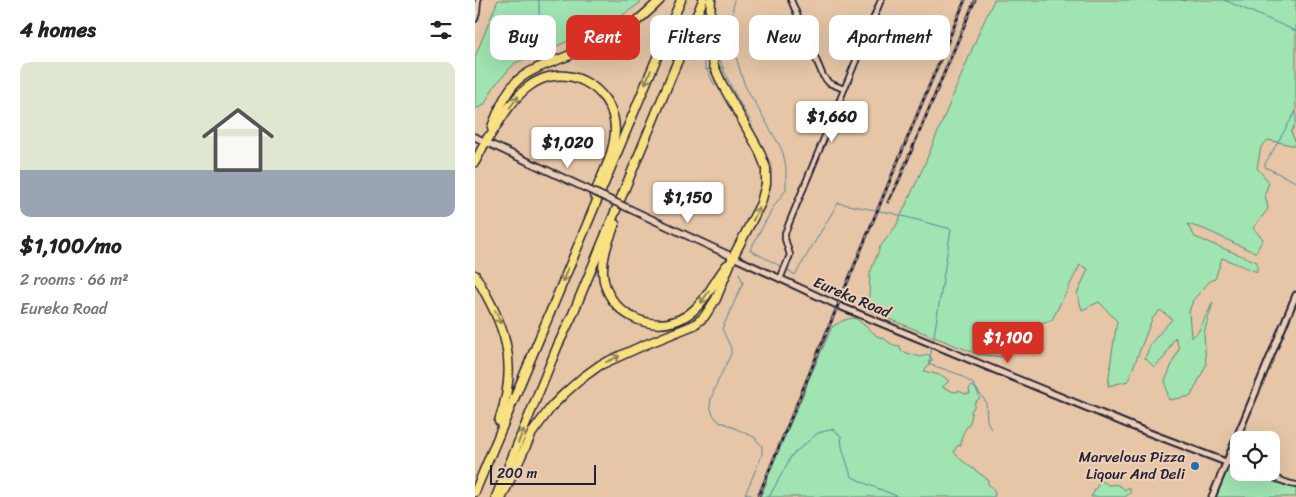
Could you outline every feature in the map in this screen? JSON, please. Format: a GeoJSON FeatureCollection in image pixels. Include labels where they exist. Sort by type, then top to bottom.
{"type":"FeatureCollection","features":[{"type":"Feature","properties":{"kind":"highway"},"geometry":{"type":"LineString","coordinates":[[475,162],[507,94],[523,76],[619,33],[633,24],[660,0]]}},
{"type":"Feature","properties":{"kind":"highway"},"geometry":{"type":"LineString","coordinates":[[475,492],[681,0]]}},
{"type":"Feature","properties":{"kind":"highway"},"geometry":{"type":"LineString","coordinates":[[496,497],[703,0]]}},
{"type":"Feature","properties":{"kind":"highway"},"geometry":{"type":"LineString","coordinates":[[502,497],[532,433],[552,406],[565,393],[600,365],[694,325],[708,312],[733,257],[761,203],[765,193],[767,175],[763,160],[714,66],[709,33],[711,0]]}},
{"type":"Feature","properties":{"kind":"highway"},"geometry":{"type":"LineString","coordinates":[[486,142],[518,96],[535,82],[545,78],[569,76],[597,89],[603,96],[614,122],[614,140],[571,260]]}},
{"type":"Feature","properties":{"kind":"highway"},"geometry":{"type":"LineString","coordinates":[[646,138],[603,261],[605,285],[617,306],[632,317],[644,322],[658,324],[672,322],[685,317],[699,305],[733,257]]}},
{"type":"Feature","properties":{"kind":"highway"},"geometry":{"type":"LineString","coordinates":[[475,274],[486,293],[506,338],[509,372],[504,408],[475,482]]}},
{"type":"Feature","properties":{"kind":"main road","name":"Eureka Road"},"geometry":{"type":"LineString","coordinates":[[475,137],[733,257]]}},
{"type":"Feature","properties":{"kind":"street"},"geometry":{"type":"LineString","coordinates":[[475,19],[478,0]]}},
{"type":"Feature","properties":{"kind":"street"},"geometry":{"type":"LineString","coordinates":[[791,0],[823,76],[829,83],[844,89]]}},
{"type":"Feature","properties":{"kind":"street"},"geometry":{"type":"LineString","coordinates":[[781,279],[791,255],[785,239],[785,233],[881,0]]}},
{"type":"Feature","properties":{"kind":"street","name":"Eureka Road"},"geometry":{"type":"LineString","coordinates":[[733,257],[835,304],[1123,423],[1226,462]]}},
{"type":"Feature","properties":{"kind":"street"},"geometry":{"type":"LineString","coordinates":[[1212,497],[1296,295]]}},
{"type":"Feature","properties":{"kind":"street"},"geometry":{"type":"LineString","coordinates":[[1226,462],[1230,463]]}},
{"type":"Feature","properties":{"kind":"street"},"geometry":{"type":"LineString","coordinates":[[1280,480],[1296,485]]}},
{"type":"Feature","properties":{"kind":"green space"},"geometry":{"type":"Polygon","coordinates":[[[498,0],[640,0],[640,3],[623,15],[566,15],[566,42],[556,46],[556,15],[492,15],[498,0]]]}},
{"type":"Feature","properties":{"kind":"green space"},"geometry":{"type":"Polygon","coordinates":[[[994,0],[1296,0],[1296,6],[1294,7],[1296,13],[1296,122],[1291,132],[1296,146],[1268,140],[1261,147],[1257,168],[1269,182],[1265,194],[1268,209],[1253,228],[1263,239],[1256,252],[1204,229],[1187,224],[1195,237],[1257,262],[1257,272],[1222,258],[1215,279],[1210,281],[1193,300],[1189,312],[1191,338],[1198,332],[1213,302],[1204,333],[1206,365],[1191,396],[1169,400],[1165,381],[1179,348],[1175,337],[1164,358],[1154,367],[1145,358],[1151,343],[1172,319],[1160,310],[1152,319],[1128,381],[1108,386],[1117,321],[1099,302],[1082,310],[1077,294],[1088,269],[1080,265],[1052,320],[1020,328],[1001,357],[977,354],[867,309],[870,273],[880,247],[896,226],[923,168],[994,0]]]}},
{"type":"Feature","properties":{"kind":"green space"},"geometry":{"type":"Polygon","coordinates":[[[490,20],[490,60],[522,60],[515,63],[495,85],[484,105],[475,109],[475,57],[490,20]]]}},
{"type":"Feature","properties":{"kind":"green space"},"geometry":{"type":"Polygon","coordinates":[[[852,318],[857,319],[877,336],[893,345],[900,346],[901,351],[921,357],[928,354],[933,360],[929,361],[924,371],[943,376],[949,381],[942,387],[965,394],[970,394],[969,390],[972,386],[976,389],[980,398],[975,402],[971,411],[972,415],[962,436],[961,445],[957,446],[954,452],[988,480],[988,484],[993,488],[994,497],[760,497],[832,327],[852,318]]]}},
{"type":"Feature","properties":{"kind":"green space"},"geometry":{"type":"Polygon","coordinates":[[[1228,466],[1230,467],[1230,481],[1275,481],[1296,486],[1296,497],[1214,497],[1228,466]]]}},
{"type":"Feature","properties":{"kind":"green space"},"geometry":{"type":"Polygon","coordinates":[[[1100,481],[1108,485],[1119,486],[1125,490],[1130,488],[1130,493],[1125,497],[1091,497],[1100,481]]]}},
{"type":"Feature","properties":{"kind":"waterway"},"geometry":{"type":"LineString","coordinates":[[539,0],[539,15]]}},
{"type":"Feature","properties":{"kind":"waterway"},"geometry":{"type":"LineString","coordinates":[[734,0],[730,33],[734,51],[745,86],[780,146],[786,167],[786,190],[774,206],[750,250],[782,267]]}},
{"type":"Feature","properties":{"kind":"waterway"},"geometry":{"type":"LineString","coordinates":[[1182,0],[1186,0]]}},
{"type":"Feature","properties":{"kind":"waterway"},"geometry":{"type":"LineString","coordinates":[[1224,0],[1296,31]]}},
{"type":"Feature","properties":{"kind":"waterway"},"geometry":{"type":"LineString","coordinates":[[692,61],[700,59],[704,61],[706,70],[710,69]]}},
{"type":"Feature","properties":{"kind":"waterway"},"geometry":{"type":"LineString","coordinates":[[720,60],[725,74],[752,123]]}},
{"type":"Feature","properties":{"kind":"waterway"},"geometry":{"type":"LineString","coordinates":[[708,70],[715,86]]}},
{"type":"Feature","properties":{"kind":"waterway"},"geometry":{"type":"LineString","coordinates":[[1296,111],[1265,164],[1265,167],[1296,182]]}},
{"type":"Feature","properties":{"kind":"waterway"},"geometry":{"type":"LineString","coordinates":[[786,269],[795,275],[838,203],[891,213],[951,229],[933,342]]}},
{"type":"Feature","properties":{"kind":"waterway"},"geometry":{"type":"LineString","coordinates":[[739,273],[743,283],[722,329],[731,348],[731,354],[715,387],[710,406],[717,420],[754,437],[762,446],[762,455],[744,497]]}},
{"type":"Feature","properties":{"kind":"waterway"},"geometry":{"type":"LineString","coordinates":[[932,346],[929,364],[958,374],[973,384],[986,402],[987,421],[991,429]]}},
{"type":"Feature","properties":{"kind":"waterway"},"geometry":{"type":"LineString","coordinates":[[769,497],[792,455],[818,433],[833,429],[841,436],[842,447],[851,476],[899,497]]}},
{"type":"Feature","properties":{"kind":"waterway"},"geometry":{"type":"LineString","coordinates":[[746,493],[755,497]]}},
{"type":"Feature","properties":{"kind":"railway"},"geometry":{"type":"LineString","coordinates":[[758,497],[965,0]]}},
{"type":"Feature","properties":{"kind":"railway"},"geometry":{"type":"LineString","coordinates":[[888,202],[975,0]]}},
{"type":"Feature","properties":{"kind":"place","name":"Marvelous Pizza Liqour And Deli"},"geometry":{"type":"Point","coordinates":[1195,466]}}]}
